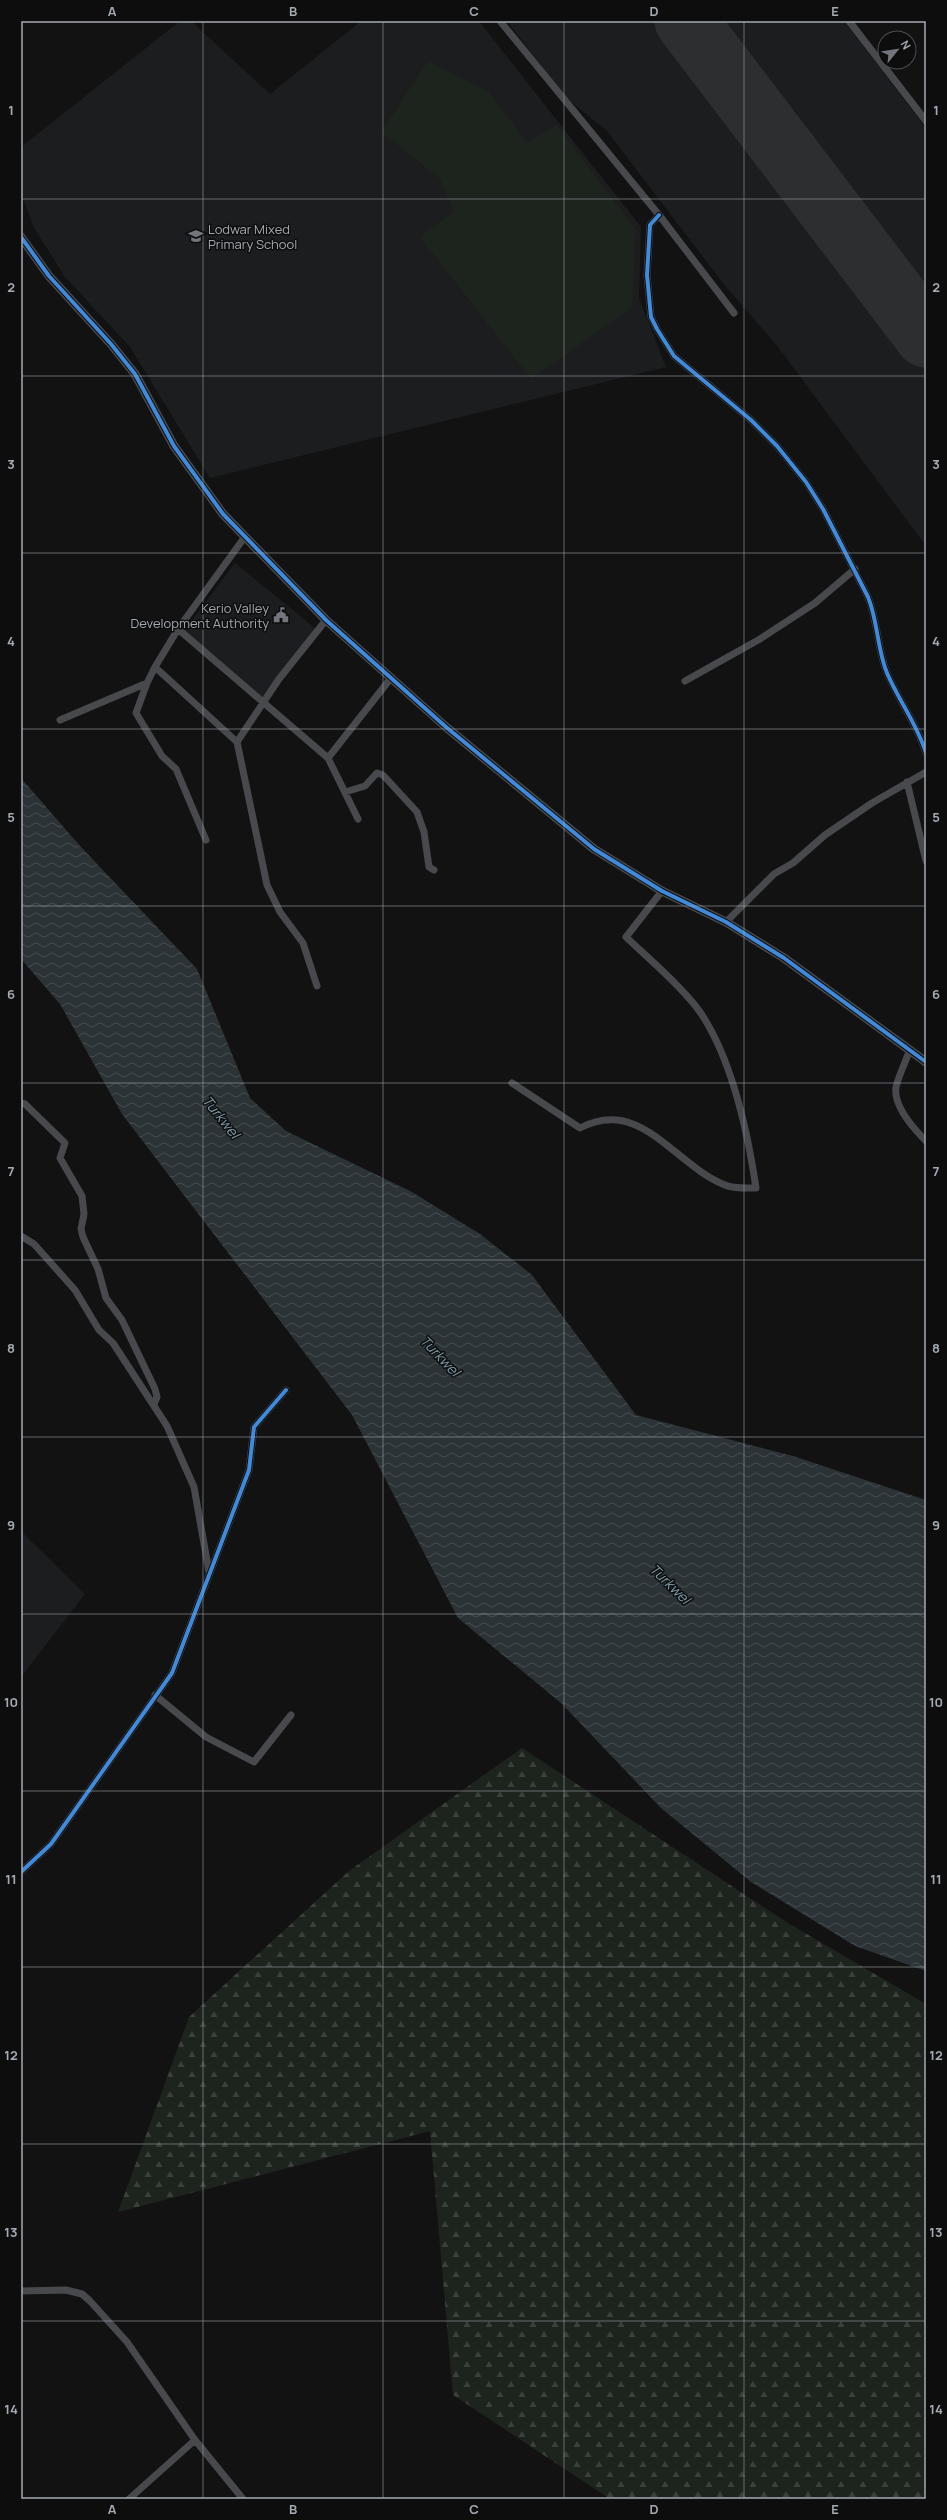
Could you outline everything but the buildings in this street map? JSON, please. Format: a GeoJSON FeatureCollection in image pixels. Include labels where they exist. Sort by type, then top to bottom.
{"type":"FeatureCollection","features":[{"type":"Feature","properties":{"kind":"street"},"geometry":{"type":"LineString","coordinates":[[500,21],[659,215],[734,313]]}},
{"type":"Feature","properties":{"kind":"street"},"geometry":{"type":"LineString","coordinates":[[849,21],[926,121]]}},
{"type":"Feature","properties":{"kind":"street"},"geometry":{"type":"LineString","coordinates":[[659,215],[650,225],[647,275],[651,317],[674,356],[752,420],[777,446],[813,492],[855,569],[875,614],[887,672],[921,737],[926,753]]}},
{"type":"Feature","properties":{"kind":"street"},"geometry":{"type":"LineString","coordinates":[[21,237],[49,276],[112,344],[135,374],[174,446],[197,480],[244,538],[326,620],[514,785],[594,849],[662,891],[726,922],[784,958],[909,1052],[926,1062]]}},
{"type":"Feature","properties":{"kind":"street"},"geometry":{"type":"LineString","coordinates":[[206,840],[176,769],[162,756],[138,717],[138,704],[155,667],[178,630],[244,538]]}},
{"type":"Feature","properties":{"kind":"street"},"geometry":{"type":"LineString","coordinates":[[685,681],[760,640],[815,604],[855,569]]}},
{"type":"Feature","properties":{"kind":"street"},"geometry":{"type":"LineString","coordinates":[[237,742],[263,704],[326,620]]}},
{"type":"Feature","properties":{"kind":"street"},"geometry":{"type":"LineString","coordinates":[[178,630],[328,758],[358,819]]}},
{"type":"Feature","properties":{"kind":"street"},"geometry":{"type":"LineString","coordinates":[[155,667],[237,742],[267,885],[280,912],[303,943],[317,986]]}},
{"type":"Feature","properties":{"kind":"street"},"geometry":{"type":"LineString","coordinates":[[328,758],[391,678]]}},
{"type":"Feature","properties":{"kind":"street"},"geometry":{"type":"LineString","coordinates":[[60,720],[147,682]]}},
{"type":"Feature","properties":{"kind":"street"},"geometry":{"type":"LineString","coordinates":[[726,922],[774,874],[793,862],[844,821],[926,772]]}},
{"type":"Feature","properties":{"kind":"street"},"geometry":{"type":"LineString","coordinates":[[345,792],[365,786],[377,773],[382,775],[417,812],[424,832],[428,867],[434,870]]}},
{"type":"Feature","properties":{"kind":"street"},"geometry":{"type":"LineString","coordinates":[[907,782],[926,861]]}},
{"type":"Feature","properties":{"kind":"street"},"geometry":{"type":"LineString","coordinates":[[512,1083],[580,1128],[602,1118],[624,1119],[646,1130],[697,1169],[726,1186],[756,1188],[745,1133],[730,1078],[720,1051],[704,1018],[626,936],[662,891]]}},
{"type":"Feature","properties":{"kind":"street"},"geometry":{"type":"LineString","coordinates":[[909,1052],[896,1089],[901,1110],[911,1125],[926,1141]]}},
{"type":"Feature","properties":{"kind":"street"},"geometry":{"type":"LineString","coordinates":[[21,1103],[24,1104],[66,1143],[60,1158],[82,1196],[84,1214],[81,1229],[84,1241],[98,1269],[106,1298],[122,1320],[155,1389],[157,1397],[154,1404]]}},
{"type":"Feature","properties":{"kind":"street"},"geometry":{"type":"LineString","coordinates":[[21,1236],[34,1244],[75,1290],[99,1330],[113,1343],[167,1426],[194,1487],[210,1572]]}},
{"type":"Feature","properties":{"kind":"street"},"geometry":{"type":"LineString","coordinates":[[21,1872],[51,1844],[155,1694],[172,1673],[249,1470],[254,1426],[286,1390]]}},
{"type":"Feature","properties":{"kind":"street"},"geometry":{"type":"LineString","coordinates":[[155,1694],[206,1737],[254,1762],[291,1715]]}},
{"type":"Feature","properties":{"kind":"street"},"geometry":{"type":"LineString","coordinates":[[21,2291],[66,2290],[82,2294],[90,2301],[127,2342],[195,2440],[243,2499]]}},
{"type":"Feature","properties":{"kind":"street"},"geometry":{"type":"LineString","coordinates":[[129,2499],[195,2440]]}},
{"type":"Feature","properties":{"kind":"shaded area"},"geometry":{"type":"Polygon","coordinates":[[[180,21],[191,21],[270,94],[361,21],[479,21],[641,227],[639,298],[666,367],[210,478],[130,347],[65,277],[34,228],[21,192],[21,147],[180,21]]]}},
{"type":"Feature","properties":{"kind":"shaded area"},"geometry":{"type":"Polygon","coordinates":[[[507,21],[844,21],[877,64],[877,70],[882,70],[926,128],[926,546],[778,347],[722,282],[607,131],[565,97],[507,21]]]}},
{"type":"Feature","properties":{"kind":"shaded area"},"geometry":{"type":"Polygon","coordinates":[[[235,563],[315,628],[263,700],[183,632],[235,563]]]}},
{"type":"Feature","properties":{"kind":"shaded area"},"geometry":{"type":"Polygon","coordinates":[[[21,1531],[85,1594],[21,1677],[21,1531]]]}},
{"type":"Feature","properties":{"kind":"green space"},"geometry":{"type":"Polygon","coordinates":[[[428,61],[488,91],[527,142],[557,125],[636,230],[632,308],[531,379],[420,237],[454,211],[439,178],[381,132],[428,61]]]}},
{"type":"Feature","properties":{"kind":"green space"},"geometry":{"type":"Polygon","coordinates":[[[522,1748],[788,1923],[926,2004],[926,2499],[610,2499],[453,2395],[430,2131],[118,2212],[189,2017],[349,1871],[522,1748]]]}},
{"type":"Feature","properties":{"kind":"water","name":"Turkwel"},"geometry":{"type":"Polygon","coordinates":[[[21,778],[80,846],[197,969],[250,1098],[286,1131],[412,1192],[480,1234],[532,1275],[636,1415],[793,1456],[926,1500],[926,1971],[855,1946],[751,1882],[661,1808],[561,1703],[458,1618],[352,1415],[122,1114],[60,1004],[21,959],[21,778]]]}},
{"type":"Feature","properties":{"kind":"runway"},"geometry":{"type":"LineString","coordinates":[[686,21],[926,336]]}},
{"type":"Feature","properties":{"kind":"cycle path"},"geometry":{"type":"LineString","coordinates":[[659,215],[650,225],[647,275],[651,317],[674,356],[751,420],[777,446],[806,482],[823,509],[868,597],[874,616],[881,654],[887,673],[918,732],[926,753]]}},
{"type":"Feature","properties":{"kind":"cycle path"},"geometry":{"type":"LineString","coordinates":[[21,237],[49,276],[111,344],[135,374],[174,446],[223,514],[326,620],[446,727],[594,849],[662,891],[726,922],[784,958],[926,1062]]}},
{"type":"Feature","properties":{"kind":"cycle path"},"geometry":{"type":"LineString","coordinates":[[21,1872],[51,1844],[172,1673],[249,1470],[254,1427],[286,1390]]}},
{"type":"Feature","properties":{"kind":"place","name":"Lodwar Mixed Primary School"},"geometry":{"type":"Point","coordinates":[196,236]}},
{"type":"Feature","properties":{"kind":"place","name":"Kerio Valley Development Authority"},"geometry":{"type":"Point","coordinates":[281,615]}}]}
